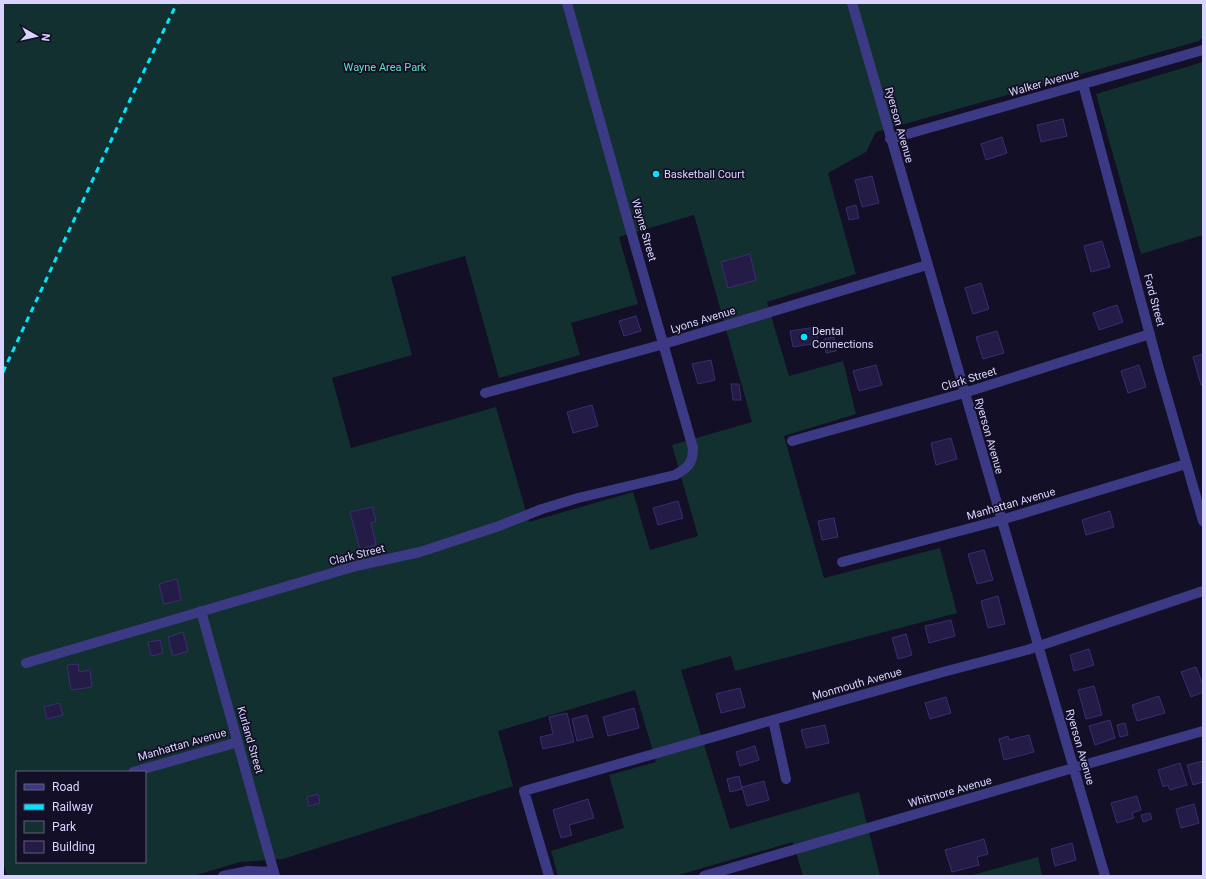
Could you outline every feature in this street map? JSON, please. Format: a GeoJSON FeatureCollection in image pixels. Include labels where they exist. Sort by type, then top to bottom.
{"type":"FeatureCollection","features":[{"type":"Feature","properties":{"kind":"street","name":"Wayne Street"},"geometry":{"type":"LineString","coordinates":[[567,3],[694,448],[690,464]]}},
{"type":"Feature","properties":{"kind":"street","name":"Ryerson Avenue"},"geometry":{"type":"LineString","coordinates":[[852,3],[890,139],[1104,876]]}},
{"type":"Feature","properties":{"kind":"street","name":"Walker Avenue"},"geometry":{"type":"LineString","coordinates":[[890,139],[1203,50]]}},
{"type":"Feature","properties":{"kind":"street","name":"Ford Street"},"geometry":{"type":"LineString","coordinates":[[1083,84],[1150,334],[1203,521]]}},
{"type":"Feature","properties":{"kind":"street","name":"Lyons Avenue"},"geometry":{"type":"LineString","coordinates":[[485,393],[664,344],[927,265]]}},
{"type":"Feature","properties":{"kind":"street","name":"Clark Street"},"geometry":{"type":"LineString","coordinates":[[792,441],[964,393],[1150,334]]}},
{"type":"Feature","properties":{"kind":"street","name":"Clark Street"},"geometry":{"type":"LineString","coordinates":[[26,663],[356,566],[420,552],[499,526],[542,509],[578,498],[675,475],[684,470],[690,464]]}},
{"type":"Feature","properties":{"kind":"street","name":"Manhattan Avenue"},"geometry":{"type":"LineString","coordinates":[[842,562],[1001,520],[1186,464]]}},
{"type":"Feature","properties":{"kind":"street","name":"Monmouth Avenue"},"geometry":{"type":"LineString","coordinates":[[549,876],[524,791],[772,720],[1038,647],[1200,593]]}},
{"type":"Feature","properties":{"kind":"street","name":"Kurland Street"},"geometry":{"type":"LineString","coordinates":[[201,611],[275,874]]}},
{"type":"Feature","properties":{"kind":"street"},"geometry":{"type":"LineString","coordinates":[[772,720],[786,779]]}},
{"type":"Feature","properties":{"kind":"street","name":"Whitmore Avenue"},"geometry":{"type":"LineString","coordinates":[[704,876],[1073,768],[1203,732]]}},
{"type":"Feature","properties":{"kind":"street","name":"Manhattan Avenue"},"geometry":{"type":"LineString","coordinates":[[136,771],[238,742]]}},
{"type":"Feature","properties":{"kind":"street"},"geometry":{"type":"LineString","coordinates":[[223,876],[248,871],[275,874]]}},
{"type":"Feature","properties":{"kind":"green space","name":"Wayne Area Park"},"geometry":{"type":"Polygon","coordinates":[[[3,3],[1203,3],[1203,37],[1199,41],[876,132],[866,152],[828,173],[856,274],[767,302],[789,376],[843,361],[856,414],[784,436],[824,578],[940,548],[957,613],[735,671],[731,656],[681,670],[730,829],[859,792],[880,876],[803,876],[793,842],[675,876],[558,876],[551,851],[624,828],[609,775],[656,762],[635,690],[498,731],[513,786],[283,859],[240,862],[193,876],[7,876],[3,863],[3,3]],[[694,215],[619,237],[638,304],[571,323],[580,355],[499,378],[465,256],[391,277],[412,355],[332,378],[351,448],[496,407],[529,522],[633,492],[650,550],[698,536],[672,445],[752,422],[694,215]]]}},
{"type":"Feature","properties":{"kind":"green space"},"geometry":{"type":"Polygon","coordinates":[[[1203,62],[1203,235],[1141,254],[1096,94],[1203,62]]]}},
{"type":"Feature","properties":{"kind":"green space"},"geometry":{"type":"Polygon","coordinates":[[[1038,857],[1042,876],[969,876],[1038,857]]]}},
{"type":"Feature","properties":{"kind":"building"},"geometry":{"type":"Polygon","coordinates":[[[1063,119],[1067,136],[1041,142],[1037,125],[1063,119]]]}},
{"type":"Feature","properties":{"kind":"building"},"geometry":{"type":"Polygon","coordinates":[[[1002,137],[1007,153],[986,160],[981,144],[1002,137]]]}},
{"type":"Feature","properties":{"kind":"building"},"geometry":{"type":"Polygon","coordinates":[[[872,176],[879,203],[862,207],[855,180],[872,176]]]}},
{"type":"Feature","properties":{"kind":"building"},"geometry":{"type":"Polygon","coordinates":[[[856,205],[859,218],[849,220],[846,208],[856,205]]]}},
{"type":"Feature","properties":{"kind":"building"},"geometry":{"type":"Polygon","coordinates":[[[1102,241],[1110,267],[1091,272],[1084,246],[1102,241]]]}},
{"type":"Feature","properties":{"kind":"building"},"geometry":{"type":"Polygon","coordinates":[[[750,254],[756,280],[728,288],[721,262],[750,254]]]}},
{"type":"Feature","properties":{"kind":"building"},"geometry":{"type":"Polygon","coordinates":[[[981,283],[989,309],[973,314],[965,288],[981,283]]]}},
{"type":"Feature","properties":{"kind":"building"},"geometry":{"type":"Polygon","coordinates":[[[1117,305],[1123,322],[1099,330],[1093,313],[1117,305]]]}},
{"type":"Feature","properties":{"kind":"building"},"geometry":{"type":"Polygon","coordinates":[[[636,316],[641,331],[624,336],[619,321],[636,316]]]}},
{"type":"Feature","properties":{"kind":"building","name":"Dental Connections"},"geometry":{"type":"Polygon","coordinates":[[[816,327],[818,343],[793,347],[790,331],[816,327]]]}},
{"type":"Feature","properties":{"kind":"building"},"geometry":{"type":"Polygon","coordinates":[[[997,331],[1004,353],[983,359],[976,337],[997,331]]]}},
{"type":"Feature","properties":{"kind":"building"},"geometry":{"type":"Polygon","coordinates":[[[834,337],[836,351],[826,353],[824,339],[834,337]]]}},
{"type":"Feature","properties":{"kind":"building"},"geometry":{"type":"Polygon","coordinates":[[[1203,354],[1203,385],[1201,385],[1193,357],[1203,354]]]}},
{"type":"Feature","properties":{"kind":"building"},"geometry":{"type":"Polygon","coordinates":[[[711,360],[715,380],[698,384],[692,364],[711,360]]]}},
{"type":"Feature","properties":{"kind":"building"},"geometry":{"type":"Polygon","coordinates":[[[876,365],[882,385],[859,391],[853,371],[876,365]]]}},
{"type":"Feature","properties":{"kind":"building"},"geometry":{"type":"Polygon","coordinates":[[[1139,365],[1146,387],[1128,393],[1121,371],[1139,365]]]}},
{"type":"Feature","properties":{"kind":"building"},"geometry":{"type":"Polygon","coordinates":[[[731,384],[739,384],[741,400],[733,400],[731,384]]]}},
{"type":"Feature","properties":{"kind":"building"},"geometry":{"type":"Polygon","coordinates":[[[592,405],[598,426],[573,433],[567,412],[592,405]]]}},
{"type":"Feature","properties":{"kind":"building"},"geometry":{"type":"Polygon","coordinates":[[[951,438],[957,459],[936,465],[931,443],[951,438]]]}},
{"type":"Feature","properties":{"kind":"building"},"geometry":{"type":"Polygon","coordinates":[[[678,501],[683,518],[658,525],[653,508],[678,501]]]}},
{"type":"Feature","properties":{"kind":"building"},"geometry":{"type":"Polygon","coordinates":[[[372,507],[376,521],[371,523],[376,545],[360,549],[350,512],[372,507]]]}},
{"type":"Feature","properties":{"kind":"building"},"geometry":{"type":"Polygon","coordinates":[[[1110,511],[1114,527],[1086,535],[1082,520],[1110,511]]]}},
{"type":"Feature","properties":{"kind":"building"},"geometry":{"type":"Polygon","coordinates":[[[834,518],[838,537],[822,540],[818,521],[834,518]]]}},
{"type":"Feature","properties":{"kind":"building"},"geometry":{"type":"Polygon","coordinates":[[[984,550],[993,580],[977,584],[968,554],[984,550]]]}},
{"type":"Feature","properties":{"kind":"building"},"geometry":{"type":"Polygon","coordinates":[[[177,579],[181,600],[164,604],[159,584],[177,579]]]}},
{"type":"Feature","properties":{"kind":"building"},"geometry":{"type":"Polygon","coordinates":[[[998,596],[1005,624],[988,628],[981,601],[998,596]]]}},
{"type":"Feature","properties":{"kind":"building"},"geometry":{"type":"Polygon","coordinates":[[[951,620],[955,636],[929,643],[925,626],[951,620]]]}},
{"type":"Feature","properties":{"kind":"building"},"geometry":{"type":"Polygon","coordinates":[[[183,632],[188,651],[173,656],[168,637],[183,632]]]}},
{"type":"Feature","properties":{"kind":"building"},"geometry":{"type":"Polygon","coordinates":[[[906,634],[912,655],[898,659],[892,638],[906,634]]]}},
{"type":"Feature","properties":{"kind":"building"},"geometry":{"type":"Polygon","coordinates":[[[160,640],[163,653],[151,656],[148,642],[160,640]]]}},
{"type":"Feature","properties":{"kind":"building"},"geometry":{"type":"Polygon","coordinates":[[[1089,649],[1094,665],[1074,671],[1070,655],[1089,649]]]}},
{"type":"Feature","properties":{"kind":"building"},"geometry":{"type":"Polygon","coordinates":[[[78,664],[79,672],[90,670],[92,687],[71,690],[67,665],[78,664]]]}},
{"type":"Feature","properties":{"kind":"building"},"geometry":{"type":"Polygon","coordinates":[[[1196,667],[1203,685],[1203,692],[1191,697],[1181,672],[1196,667]]]}},
{"type":"Feature","properties":{"kind":"building"},"geometry":{"type":"Polygon","coordinates":[[[1094,686],[1102,715],[1086,719],[1078,690],[1094,686]]]}},
{"type":"Feature","properties":{"kind":"building"},"geometry":{"type":"Polygon","coordinates":[[[740,688],[745,707],[721,713],[716,694],[740,688]]]}},
{"type":"Feature","properties":{"kind":"building"},"geometry":{"type":"Polygon","coordinates":[[[1159,696],[1165,713],[1137,721],[1132,705],[1159,696]]]}},
{"type":"Feature","properties":{"kind":"building"},"geometry":{"type":"Polygon","coordinates":[[[946,697],[951,713],[930,719],[925,703],[946,697]]]}},
{"type":"Feature","properties":{"kind":"building"},"geometry":{"type":"Polygon","coordinates":[[[59,703],[63,715],[47,719],[44,707],[59,703]]]}},
{"type":"Feature","properties":{"kind":"building"},"geometry":{"type":"Polygon","coordinates":[[[634,708],[639,728],[608,736],[603,717],[634,708]]]}},
{"type":"Feature","properties":{"kind":"building"},"geometry":{"type":"Polygon","coordinates":[[[567,713],[574,742],[543,749],[540,737],[553,734],[549,717],[567,713]]]}},
{"type":"Feature","properties":{"kind":"building"},"geometry":{"type":"Polygon","coordinates":[[[587,715],[593,737],[577,741],[572,719],[587,715]]]}},
{"type":"Feature","properties":{"kind":"building"},"geometry":{"type":"Polygon","coordinates":[[[1110,720],[1115,738],[1095,745],[1089,726],[1110,720]]]}},
{"type":"Feature","properties":{"kind":"building"},"geometry":{"type":"Polygon","coordinates":[[[1125,723],[1128,735],[1120,737],[1117,725],[1125,723]]]}},
{"type":"Feature","properties":{"kind":"building"},"geometry":{"type":"Polygon","coordinates":[[[825,725],[829,743],[806,748],[801,730],[825,725]]]}},
{"type":"Feature","properties":{"kind":"building"},"geometry":{"type":"Polygon","coordinates":[[[1029,735],[1034,752],[1004,760],[999,739],[1008,736],[1009,740],[1029,735]]]}},
{"type":"Feature","properties":{"kind":"building"},"geometry":{"type":"Polygon","coordinates":[[[755,746],[759,760],[740,766],[736,752],[755,746]]]}},
{"type":"Feature","properties":{"kind":"building"},"geometry":{"type":"Polygon","coordinates":[[[1203,761],[1203,782],[1193,785],[1187,765],[1203,761]]]}},
{"type":"Feature","properties":{"kind":"building"},"geometry":{"type":"Polygon","coordinates":[[[1180,763],[1187,785],[1170,790],[1168,785],[1163,787],[1158,770],[1180,763]]]}},
{"type":"Feature","properties":{"kind":"building"},"geometry":{"type":"Polygon","coordinates":[[[739,776],[742,789],[730,792],[727,779],[739,776]]]}},
{"type":"Feature","properties":{"kind":"building"},"geometry":{"type":"Polygon","coordinates":[[[764,781],[769,800],[747,806],[742,787],[764,781]]]}},
{"type":"Feature","properties":{"kind":"building"},"geometry":{"type":"Polygon","coordinates":[[[318,794],[320,803],[309,806],[307,797],[318,794]]]}},
{"type":"Feature","properties":{"kind":"building"},"geometry":{"type":"Polygon","coordinates":[[[1137,796],[1141,810],[1132,813],[1134,818],[1117,823],[1111,803],[1137,796]]]}},
{"type":"Feature","properties":{"kind":"building"},"geometry":{"type":"Polygon","coordinates":[[[588,799],[594,818],[569,825],[572,835],[561,838],[553,810],[588,799]]]}},
{"type":"Feature","properties":{"kind":"building"},"geometry":{"type":"Polygon","coordinates":[[[1194,804],[1199,823],[1181,828],[1176,809],[1194,804]]]}},
{"type":"Feature","properties":{"kind":"building"},"geometry":{"type":"Polygon","coordinates":[[[1150,813],[1152,819],[1143,822],[1141,815],[1150,813]]]}},
{"type":"Feature","properties":{"kind":"building"},"geometry":{"type":"Polygon","coordinates":[[[984,839],[988,854],[977,857],[979,865],[952,872],[945,850],[984,839]]]}},
{"type":"Feature","properties":{"kind":"building"},"geometry":{"type":"Polygon","coordinates":[[[1072,843],[1076,860],[1055,866],[1051,849],[1072,843]]]}},
{"type":"Feature","properties":{"kind":"railway"},"geometry":{"type":"LineString","coordinates":[[3,372],[177,3]]}},
{"type":"Feature","properties":{"kind":"place","name":"Basketball Court"},"geometry":{"type":"Point","coordinates":[656,174]}},
{"type":"Feature","properties":{"kind":"place","name":"Dental Connections"},"geometry":{"type":"Point","coordinates":[804,337]}}]}
